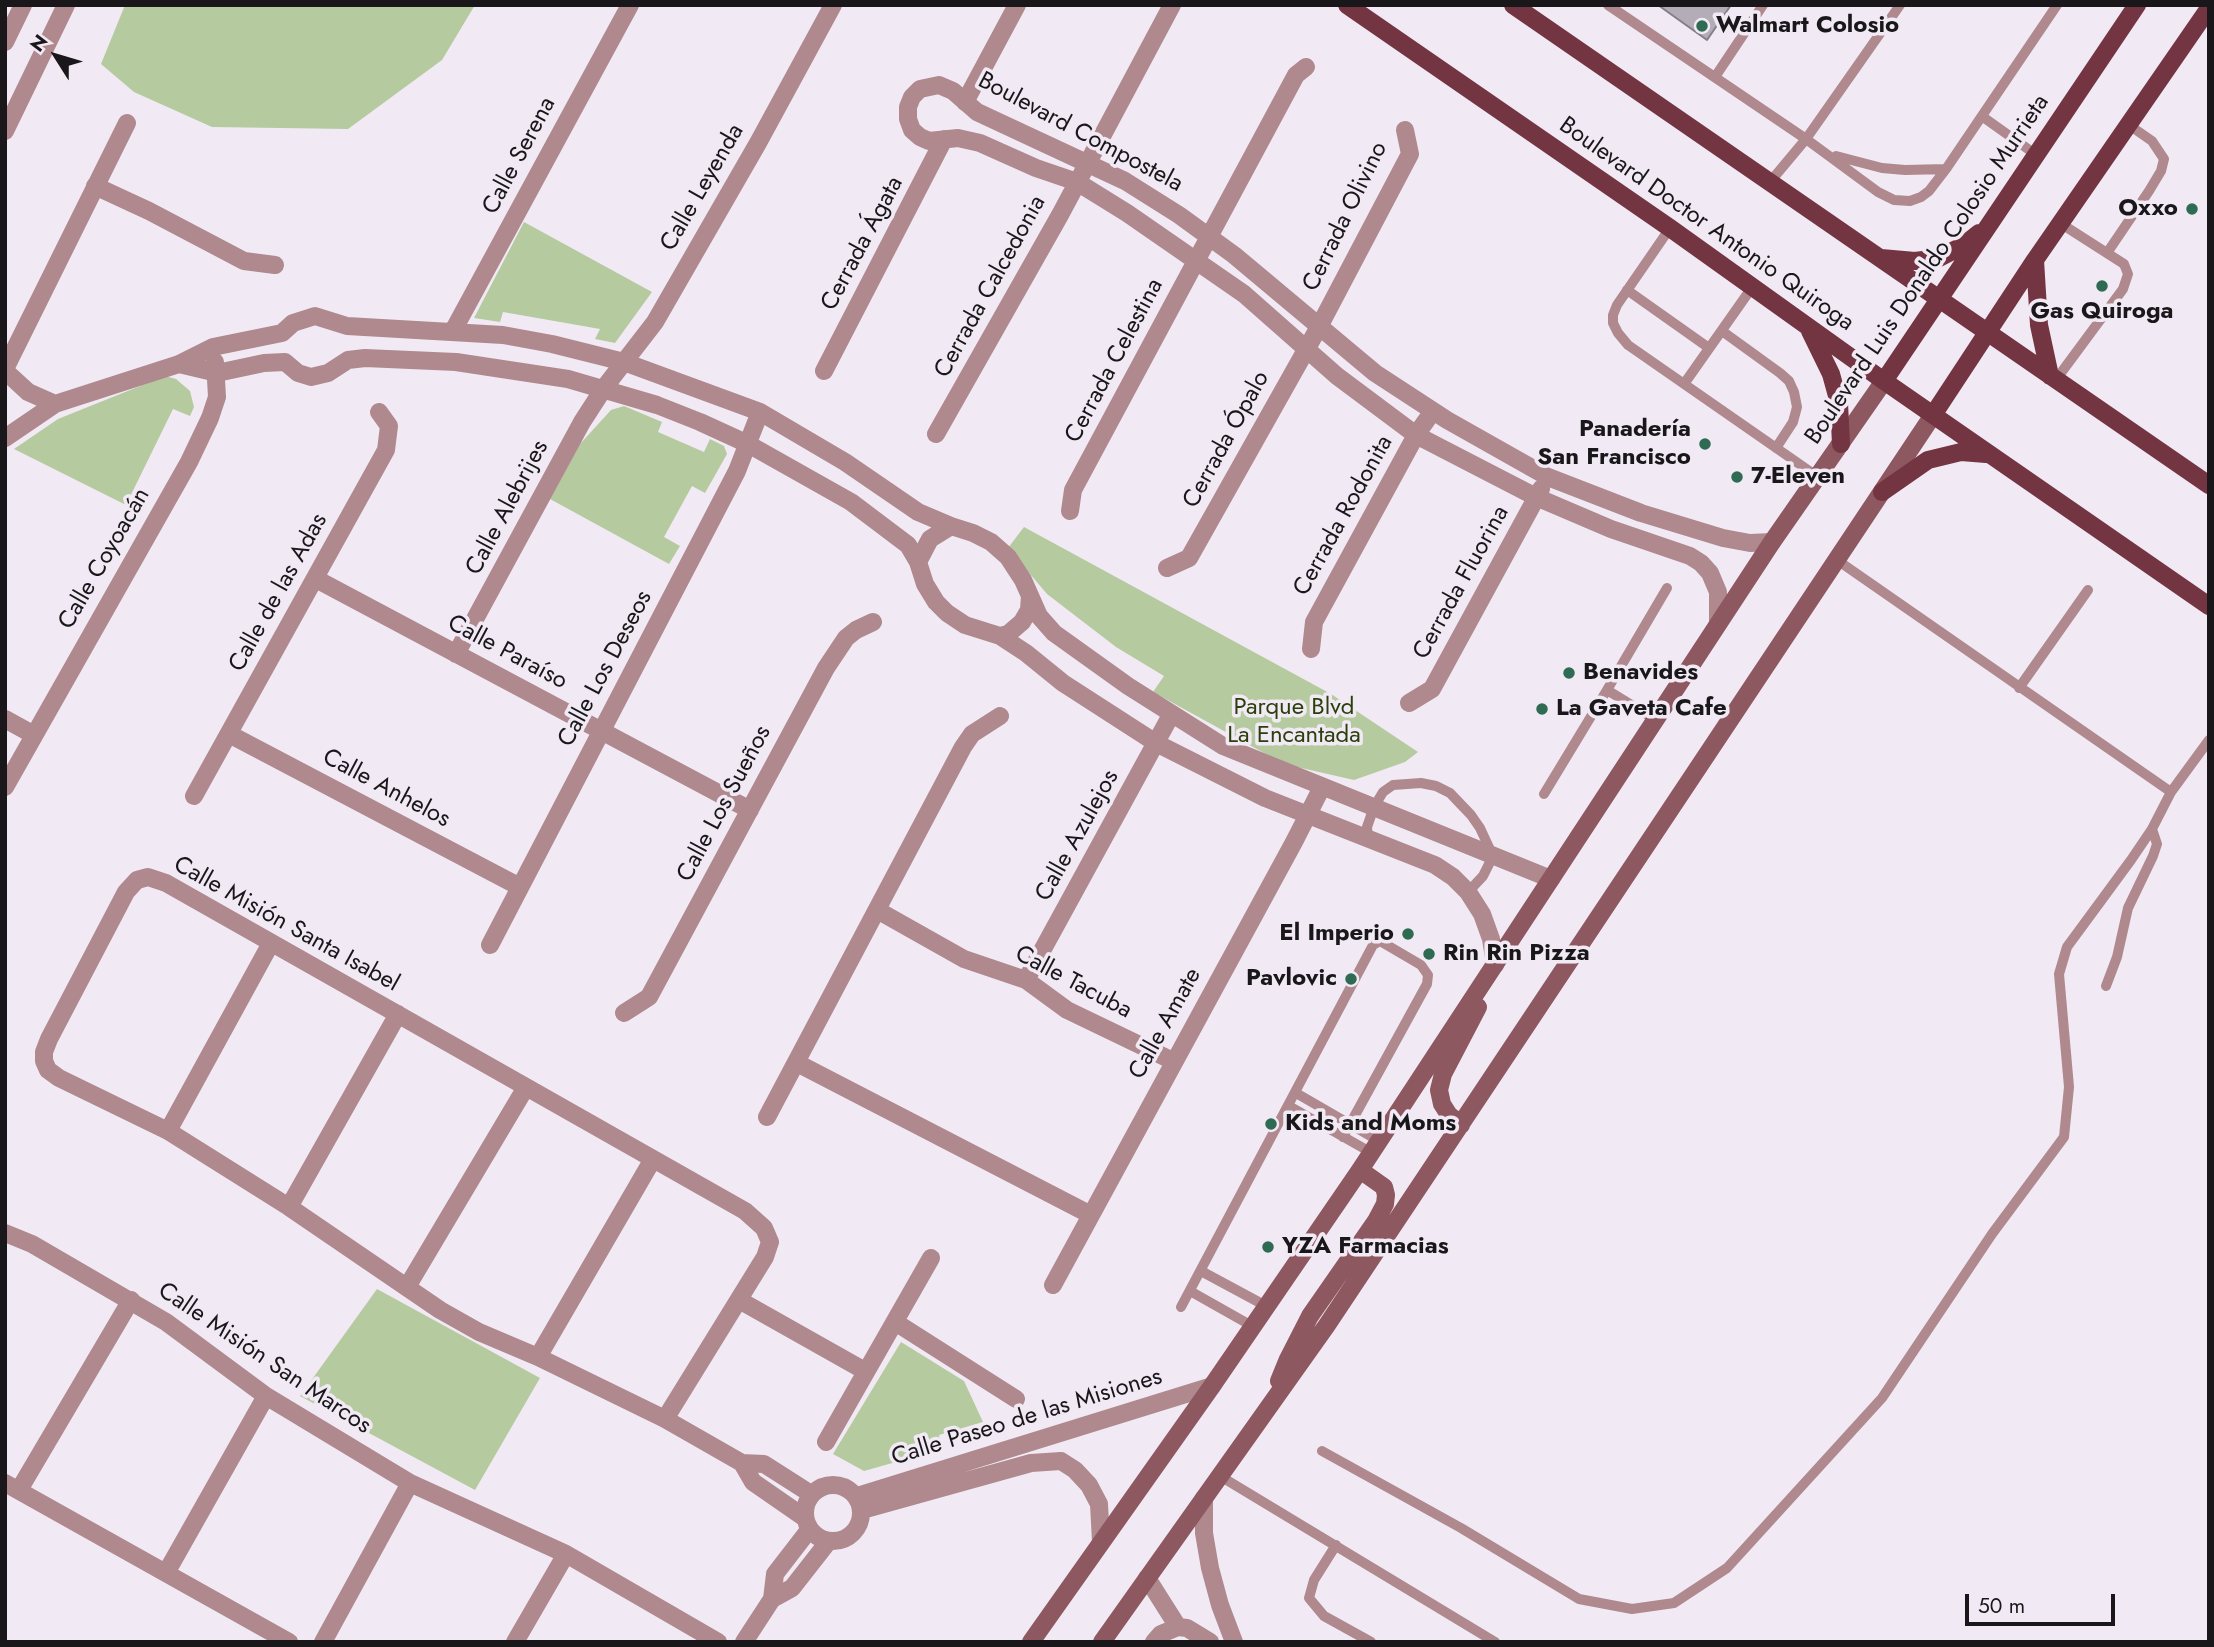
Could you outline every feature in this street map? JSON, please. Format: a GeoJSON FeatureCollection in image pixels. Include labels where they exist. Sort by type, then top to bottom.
{"type":"FeatureCollection","features":[{"type":"Feature","properties":{"kind":"main road","name":"Boulevard Doctor Antonio Quiroga"},"geometry":{"type":"LineString","coordinates":[[1347,5],[2209,606]]}},
{"type":"Feature","properties":{"kind":"main road"},"geometry":{"type":"LineString","coordinates":[[1513,5],[2209,485]]}},
{"type":"Feature","properties":{"kind":"main road","name":"Boulevard Luis Donaldo Colosio Murrieta"},"geometry":{"type":"LineString","coordinates":[[1031,1642],[1212,1387],[1360,1170],[1772,542],[1990,225],[2131,7]]}},
{"type":"Feature","properties":{"kind":"main road"},"geometry":{"type":"LineString","coordinates":[[1107,1641],[1147,1578],[1269,1407],[1461,1125],[2035,260],[2209,8]]}},
{"type":"Feature","properties":{"kind":"main road"},"geometry":{"type":"LineString","coordinates":[[1880,258],[1915,261],[1939,258],[1964,245],[1990,225]]}},
{"type":"Feature","properties":{"kind":"main road"},"geometry":{"type":"LineString","coordinates":[[2035,260],[2039,325],[2052,379]]}},
{"type":"Feature","properties":{"kind":"main road"},"geometry":{"type":"LineString","coordinates":[[1806,325],[1831,374],[1839,403],[1841,443]]}},
{"type":"Feature","properties":{"kind":"main road"},"geometry":{"type":"LineString","coordinates":[[1882,492],[1928,460],[1961,452],[1988,454]]}},
{"type":"Feature","properties":{"kind":"main road"},"geometry":{"type":"LineString","coordinates":[[1461,1125],[1449,1115],[1442,1104],[1439,1090],[1443,1074],[1474,1016],[1478,1005],[1476,994]]}},
{"type":"Feature","properties":{"kind":"main road"},"geometry":{"type":"LineString","coordinates":[[1269,1407],[1288,1359],[1310,1316],[1385,1204],[1384,1187],[1360,1170]]}},
{"type":"Feature","properties":{"kind":"street"},"geometry":{"type":"LineString","coordinates":[[5,42],[23,5]]}},
{"type":"Feature","properties":{"kind":"street"},"geometry":{"type":"LineString","coordinates":[[5,131],[66,5]]}},
{"type":"Feature","properties":{"kind":"street","name":"Calle Serena"},"geometry":{"type":"LineString","coordinates":[[453,331],[630,5]]}},
{"type":"Feature","properties":{"kind":"street","name":"Calle Leyenda"},"geometry":{"type":"LineString","coordinates":[[604,388],[655,322],[758,143],[833,5]]}},
{"type":"Feature","properties":{"kind":"street"},"geometry":{"type":"LineString","coordinates":[[965,103],[1017,5]]}},
{"type":"Feature","properties":{"kind":"street","name":"Cerrada Calcedonia"},"geometry":{"type":"LineString","coordinates":[[936,434],[1172,5]]}},
{"type":"Feature","properties":{"kind":"street","name":"Cerrada Celestina"},"geometry":{"type":"LineString","coordinates":[[1070,511],[1073,490],[1296,75],[1306,67]]}},
{"type":"Feature","properties":{"kind":"street","name":"Boulevard Compostela"},"geometry":{"type":"LineString","coordinates":[[1718,624],[1718,592],[1710,573],[1701,563],[1690,556],[1611,529],[1536,497],[1416,435],[1337,376],[1244,295],[1127,213],[1077,182],[1036,168],[980,143],[958,138],[929,141],[912,130],[908,107],[912,97],[920,89],[939,85],[953,91],[977,112],[1125,181],[1209,236],[1376,373],[1433,411],[1548,477],[1641,513],[1723,538],[1750,543],[1772,542]]}},
{"type":"Feature","properties":{"kind":"street"},"geometry":{"type":"LineString","coordinates":[[55,404],[27,392],[5,370],[127,123]]}},
{"type":"Feature","properties":{"kind":"street","name":"Cerrada Olivino"},"geometry":{"type":"LineString","coordinates":[[1320,325],[1410,153],[1405,130]]}},
{"type":"Feature","properties":{"kind":"street","name":"Cerrada Ágata"},"geometry":{"type":"LineString","coordinates":[[824,371],[944,139]]}},
{"type":"Feature","properties":{"kind":"street"},"geometry":{"type":"LineString","coordinates":[[95,186],[244,261],[275,265]]}},
{"type":"Feature","properties":{"kind":"street"},"geometry":{"type":"LineString","coordinates":[[5,438],[55,404],[179,364],[213,347],[282,333],[293,323],[315,316],[347,326],[503,335],[624,362],[760,412],[834,455],[918,512],[991,542],[1008,557],[1023,580],[1039,616],[1054,633],[1171,715],[1223,746],[1551,879]]}},
{"type":"Feature","properties":{"kind":"street","name":"Cerrada Ópalo"},"geometry":{"type":"LineString","coordinates":[[1167,568],[1189,558],[1320,325]]}},
{"type":"Feature","properties":{"kind":"street"},"geometry":{"type":"LineString","coordinates":[[412,360],[413,328]]}},
{"type":"Feature","properties":{"kind":"street"},"geometry":{"type":"LineString","coordinates":[[282,333],[279,346],[285,362],[298,373],[312,377],[328,373],[348,360],[365,358],[470,364],[568,379],[657,405],[748,444],[850,502],[908,545],[918,562],[925,584],[936,602],[947,613],[965,625],[1000,636],[1063,683],[1156,743],[1213,774],[1435,865],[1453,877],[1468,892],[1482,914],[1492,939],[1495,965]]}},
{"type":"Feature","properties":{"kind":"street","name":"Calle Coyoacán"},"geometry":{"type":"LineString","coordinates":[[5,787],[189,461],[210,418],[217,397],[213,347]]}},
{"type":"Feature","properties":{"kind":"street"},"geometry":{"type":"LineString","coordinates":[[179,364],[217,373],[264,363],[285,362]]}},
{"type":"Feature","properties":{"kind":"street","name":"Calle Alebrijes"},"geometry":{"type":"LineString","coordinates":[[456,654],[582,422],[604,388]]}},
{"type":"Feature","properties":{"kind":"street","name":"Cerrada Rodonita"},"geometry":{"type":"LineString","coordinates":[[1311,649],[1314,622],[1416,435],[1433,411]]}},
{"type":"Feature","properties":{"kind":"street","name":"Calle de las Adas"},"geometry":{"type":"LineString","coordinates":[[194,796],[386,450],[389,426],[379,412]]}},
{"type":"Feature","properties":{"kind":"street","name":"Calle Los Deseos"},"geometry":{"type":"LineString","coordinates":[[490,945],[737,471],[760,412]]}},
{"type":"Feature","properties":{"kind":"street","name":"Cerrada Fluorina"},"geometry":{"type":"LineString","coordinates":[[1409,703],[1432,689],[1548,477]]}},
{"type":"Feature","properties":{"kind":"street"},"geometry":{"type":"LineString","coordinates":[[1632,535],[1641,513]]}},
{"type":"Feature","properties":{"kind":"street"},"geometry":{"type":"LineString","coordinates":[[918,562],[930,539],[951,526]]}},
{"type":"Feature","properties":{"kind":"street","name":"Calle Paraíso"},"geometry":{"type":"LineString","coordinates":[[316,579],[750,810]]}},
{"type":"Feature","properties":{"kind":"street"},"geometry":{"type":"LineString","coordinates":[[1000,636],[1008,634],[1022,622],[1029,610],[1030,596]]}},
{"type":"Feature","properties":{"kind":"street","name":"Calle Los Sueños"},"geometry":{"type":"LineString","coordinates":[[624,1013],[649,997],[826,668],[846,638],[873,622]]}},
{"type":"Feature","properties":{"kind":"street","name":"Calle Azulejos"},"geometry":{"type":"LineString","coordinates":[[1026,980],[1171,715]]}},
{"type":"Feature","properties":{"kind":"street"},"geometry":{"type":"LineString","coordinates":[[767,1117],[963,747],[972,734],[1000,716]]}},
{"type":"Feature","properties":{"kind":"street"},"geometry":{"type":"LineString","coordinates":[[5,719],[34,735]]}},
{"type":"Feature","properties":{"kind":"street","name":"Calle Anhelos"},"geometry":{"type":"LineString","coordinates":[[229,734],[520,887]]}},
{"type":"Feature","properties":{"kind":"street","name":"Calle Amate"},"geometry":{"type":"LineString","coordinates":[[1053,1285],[1321,787]]}},
{"type":"Feature","properties":{"kind":"street","name":"Calle Misión Santa Isabel"},"geometry":{"type":"LineString","coordinates":[[665,1419],[765,1257],[770,1242],[768,1233],[745,1211],[166,883],[148,877],[137,880],[126,892],[49,1039],[44,1052],[48,1070],[59,1078],[168,1131],[289,1207],[440,1310],[479,1332],[538,1357],[665,1419],[743,1463],[764,1464],[811,1494]]}},
{"type":"Feature","properties":{"kind":"street","name":"Calle Tacuba"},"geometry":{"type":"LineString","coordinates":[[877,909],[964,959],[1026,980],[1067,1010],[1174,1061]]}},
{"type":"Feature","properties":{"kind":"street"},"geometry":{"type":"LineString","coordinates":[[168,1131],[271,943]]}},
{"type":"Feature","properties":{"kind":"street"},"geometry":{"type":"LineString","coordinates":[[289,1207],[398,1014]]}},
{"type":"Feature","properties":{"kind":"street"},"geometry":{"type":"LineString","coordinates":[[797,1063],[1091,1215]]}},
{"type":"Feature","properties":{"kind":"street"},"geometry":{"type":"LineString","coordinates":[[407,1287],[526,1087]]}},
{"type":"Feature","properties":{"kind":"street"},"geometry":{"type":"LineString","coordinates":[[538,1357],[653,1159]]}},
{"type":"Feature","properties":{"kind":"street","name":"Calle Misión San Marcos"},"geometry":{"type":"LineString","coordinates":[[5,1233],[32,1244],[131,1300],[166,1322],[266,1396],[410,1483],[566,1554],[718,1642]]}},
{"type":"Feature","properties":{"kind":"street"},"geometry":{"type":"LineString","coordinates":[[825,1442],[931,1258]]}},
{"type":"Feature","properties":{"kind":"street"},"geometry":{"type":"LineString","coordinates":[[131,1300],[12,1487],[289,1642]]}},
{"type":"Feature","properties":{"kind":"street"},"geometry":{"type":"LineString","coordinates":[[739,1300],[865,1371]]}},
{"type":"Feature","properties":{"kind":"street"},"geometry":{"type":"LineString","coordinates":[[895,1322],[1016,1399]]}},
{"type":"Feature","properties":{"kind":"street","name":"Calle Paseo de las Misiones"},"geometry":{"type":"LineString","coordinates":[[859,1503],[1212,1387]]}},
{"type":"Feature","properties":{"kind":"street"},"geometry":{"type":"LineString","coordinates":[[166,1573],[266,1396]]}},
{"type":"Feature","properties":{"kind":"street","name":"Calle Paseo de las Misiones"},"geometry":{"type":"LineString","coordinates":[[859,1503],[1031,1463],[1061,1461],[1089,1485],[1099,1504],[1101,1542]]}},
{"type":"Feature","properties":{"kind":"street","name":"Calle Misión Santa Isabel"},"geometry":{"type":"LineString","coordinates":[[743,1463],[753,1482],[807,1524]]}},
{"type":"Feature","properties":{"kind":"street"},"geometry":{"type":"LineString","coordinates":[[323,1642],[410,1483]]}},
{"type":"Feature","properties":{"kind":"street"},"geometry":{"type":"LineString","coordinates":[[744,1642],[772,1599],[775,1574],[807,1524],[805,1509],[811,1494],[824,1486],[843,1486],[859,1503],[859,1526],[838,1542],[828,1542],[807,1524]]}},
{"type":"Feature","properties":{"kind":"street"},"geometry":{"type":"LineString","coordinates":[[1204,1499],[1204,1533],[1210,1568],[1234,1642]]}},
{"type":"Feature","properties":{"kind":"street"},"geometry":{"type":"LineString","coordinates":[[772,1599],[792,1588],[828,1542]]}},
{"type":"Feature","properties":{"kind":"street"},"geometry":{"type":"LineString","coordinates":[[515,1642],[566,1554]]}},
{"type":"Feature","properties":{"kind":"street"},"geometry":{"type":"LineString","coordinates":[[1147,1578],[1178,1627]]}},
{"type":"Feature","properties":{"kind":"street"},"geometry":{"type":"LineString","coordinates":[[1154,1642],[1161,1634],[1178,1627],[1187,1628],[1210,1642]]}},
{"type":"Feature","properties":{"kind":"lane"},"geometry":{"type":"LineString","coordinates":[[1608,5],[1829,154],[1878,192],[1894,200],[1910,201],[1921,197],[1946,169],[2057,5]]}},
{"type":"Feature","properties":{"kind":"lane"},"geometry":{"type":"LineString","coordinates":[[1715,77],[1763,5]]}},
{"type":"Feature","properties":{"kind":"lane"},"geometry":{"type":"LineString","coordinates":[[1770,182],[1806,139],[1900,5]]}},
{"type":"Feature","properties":{"kind":"lane"},"geometry":{"type":"LineString","coordinates":[[1983,117],[2035,154]]}},
{"type":"Feature","properties":{"kind":"lane"},"geometry":{"type":"LineString","coordinates":[[2107,253],[2149,191],[2161,171],[2164,159],[2152,141],[2129,125]]}},
{"type":"Feature","properties":{"kind":"lane"},"geometry":{"type":"LineString","coordinates":[[1829,154],[1882,168],[1946,169]]}},
{"type":"Feature","properties":{"kind":"lane"},"geometry":{"type":"LineString","coordinates":[[2052,379],[2123,289],[2128,274],[2124,264],[2060,223]]}},
{"type":"Feature","properties":{"kind":"lane"},"geometry":{"type":"LineString","coordinates":[[1670,228],[1613,315],[1618,333],[1628,345],[1818,477]]}},
{"type":"Feature","properties":{"kind":"lane"},"geometry":{"type":"LineString","coordinates":[[1684,384],[1752,286]]}},
{"type":"Feature","properties":{"kind":"lane"},"geometry":{"type":"LineString","coordinates":[[1627,290],[1709,348]]}},
{"type":"Feature","properties":{"kind":"lane"},"geometry":{"type":"LineString","coordinates":[[1722,331],[1789,381],[1797,407],[1793,422],[1776,448]]}},
{"type":"Feature","properties":{"kind":"lane"},"geometry":{"type":"LineString","coordinates":[[1837,560],[2171,792]]}},
{"type":"Feature","properties":{"kind":"lane"},"geometry":{"type":"LineString","coordinates":[[1544,794],[1667,588]]}},
{"type":"Feature","properties":{"kind":"lane"},"geometry":{"type":"LineString","coordinates":[[2019,688],[2088,590]]}},
{"type":"Feature","properties":{"kind":"lane"},"geometry":{"type":"LineString","coordinates":[[1607,690],[1656,720]]}},
{"type":"Feature","properties":{"kind":"lane"},"geometry":{"type":"LineString","coordinates":[[1322,1451],[1461,1528],[1579,1598],[1632,1609],[1674,1603],[1727,1568],[1882,1398],[1992,1234],[2064,1137],[2069,1087],[2059,974],[2067,947],[2152,829],[2171,792],[2209,740]]}},
{"type":"Feature","properties":{"kind":"lane"},"geometry":{"type":"LineString","coordinates":[[1368,838],[1367,827],[1374,807],[1383,792],[1393,785],[1421,783],[1450,793],[1471,815],[1493,856],[1483,876],[1468,892]]}},
{"type":"Feature","properties":{"kind":"lane"},"geometry":{"type":"LineString","coordinates":[[2106,986],[2117,957],[2130,902],[2154,856],[2157,845],[2152,829]]}},
{"type":"Feature","properties":{"kind":"lane"},"geometry":{"type":"LineString","coordinates":[[1181,1307],[1373,945],[1376,942],[1382,943],[1421,965],[1428,975],[1427,985],[1343,1137]]}},
{"type":"Feature","properties":{"kind":"lane"},"geometry":{"type":"LineString","coordinates":[[1296,1093],[1350,1124],[1375,1147]]}},
{"type":"Feature","properties":{"kind":"lane"},"geometry":{"type":"LineString","coordinates":[[1289,1106],[1343,1137],[1375,1147]]}},
{"type":"Feature","properties":{"kind":"lane"},"geometry":{"type":"LineString","coordinates":[[1200,1271],[1266,1306]]}},
{"type":"Feature","properties":{"kind":"lane"},"geometry":{"type":"LineString","coordinates":[[1190,1291],[1252,1326]]}},
{"type":"Feature","properties":{"kind":"lane"},"geometry":{"type":"LineString","coordinates":[[1220,1476],[1491,1641]]}},
{"type":"Feature","properties":{"kind":"lane"},"geometry":{"type":"LineString","coordinates":[[1336,1545],[1314,1580],[1309,1598],[1324,1616],[1371,1642]]}},
{"type":"Feature","properties":{"kind":"green space"},"geometry":{"type":"Polygon","coordinates":[[[125,5],[475,5],[442,60],[348,129],[212,127],[134,92],[101,64],[125,5]]]}},
{"type":"Feature","properties":{"kind":"green space"},"geometry":{"type":"Polygon","coordinates":[[[524,222],[652,292],[615,343],[595,339],[600,329],[503,312],[500,322],[474,318],[524,222]]]}},
{"type":"Feature","properties":{"kind":"green space"},"geometry":{"type":"Polygon","coordinates":[[[165,376],[176,379],[190,391],[194,407],[190,416],[173,409],[126,505],[14,449],[58,419],[165,376]]]}},
{"type":"Feature","properties":{"kind":"green space"},"geometry":{"type":"Polygon","coordinates":[[[624,406],[662,422],[658,432],[704,452],[710,439],[724,446],[727,454],[705,493],[692,486],[664,537],[680,546],[669,564],[550,499],[580,444],[611,410],[624,406]]]}},
{"type":"Feature","properties":{"kind":"green space","name":"Parque Blvd La Encantada"},"geometry":{"type":"Polygon","coordinates":[[[1024,527],[1331,694],[1418,752],[1405,762],[1354,780],[1284,764],[1153,692],[1164,676],[1116,647],[1047,594],[1008,548],[1024,527]]]}},
{"type":"Feature","properties":{"kind":"green space"},"geometry":{"type":"Polygon","coordinates":[[[377,1289],[540,1378],[475,1490],[300,1396],[377,1289]]]}},
{"type":"Feature","properties":{"kind":"green space"},"geometry":{"type":"Polygon","coordinates":[[[901,1342],[964,1381],[983,1422],[939,1435],[942,1449],[864,1471],[833,1454],[901,1342]]]}},
{"type":"Feature","properties":{"kind":"building","name":"Walmart Colosio"},"geometry":{"type":"Polygon","coordinates":[[[1658,5],[1731,5],[1707,40],[1658,5]]]}},
{"type":"Feature","properties":{"kind":"place","name":"Walmart Colosio"},"geometry":{"type":"Point","coordinates":[1702,26]}},
{"type":"Feature","properties":{"kind":"place","name":"Oxxo"},"geometry":{"type":"Point","coordinates":[2192,209]}},
{"type":"Feature","properties":{"kind":"place","name":"Gas Quiroga"},"geometry":{"type":"Point","coordinates":[2102,286]}},
{"type":"Feature","properties":{"kind":"place","name":"Panadería San Francisco"},"geometry":{"type":"Point","coordinates":[1705,444]}},
{"type":"Feature","properties":{"kind":"place","name":"7-Eleven"},"geometry":{"type":"Point","coordinates":[1737,477]}},
{"type":"Feature","properties":{"kind":"place","name":"Benavides"},"geometry":{"type":"Point","coordinates":[1569,673]}},
{"type":"Feature","properties":{"kind":"place","name":"La Gaveta Cafe"},"geometry":{"type":"Point","coordinates":[1542,709]}},
{"type":"Feature","properties":{"kind":"place","name":"El Imperio"},"geometry":{"type":"Point","coordinates":[1408,934]}},
{"type":"Feature","properties":{"kind":"place","name":"Rin Rin Pizza"},"geometry":{"type":"Point","coordinates":[1429,954]}},
{"type":"Feature","properties":{"kind":"place","name":"Pavlovic"},"geometry":{"type":"Point","coordinates":[1351,979]}},
{"type":"Feature","properties":{"kind":"place","name":"Kids and Moms"},"geometry":{"type":"Point","coordinates":[1271,1124]}},
{"type":"Feature","properties":{"kind":"place","name":"YZA Farmacias"},"geometry":{"type":"Point","coordinates":[1268,1247]}}]}
